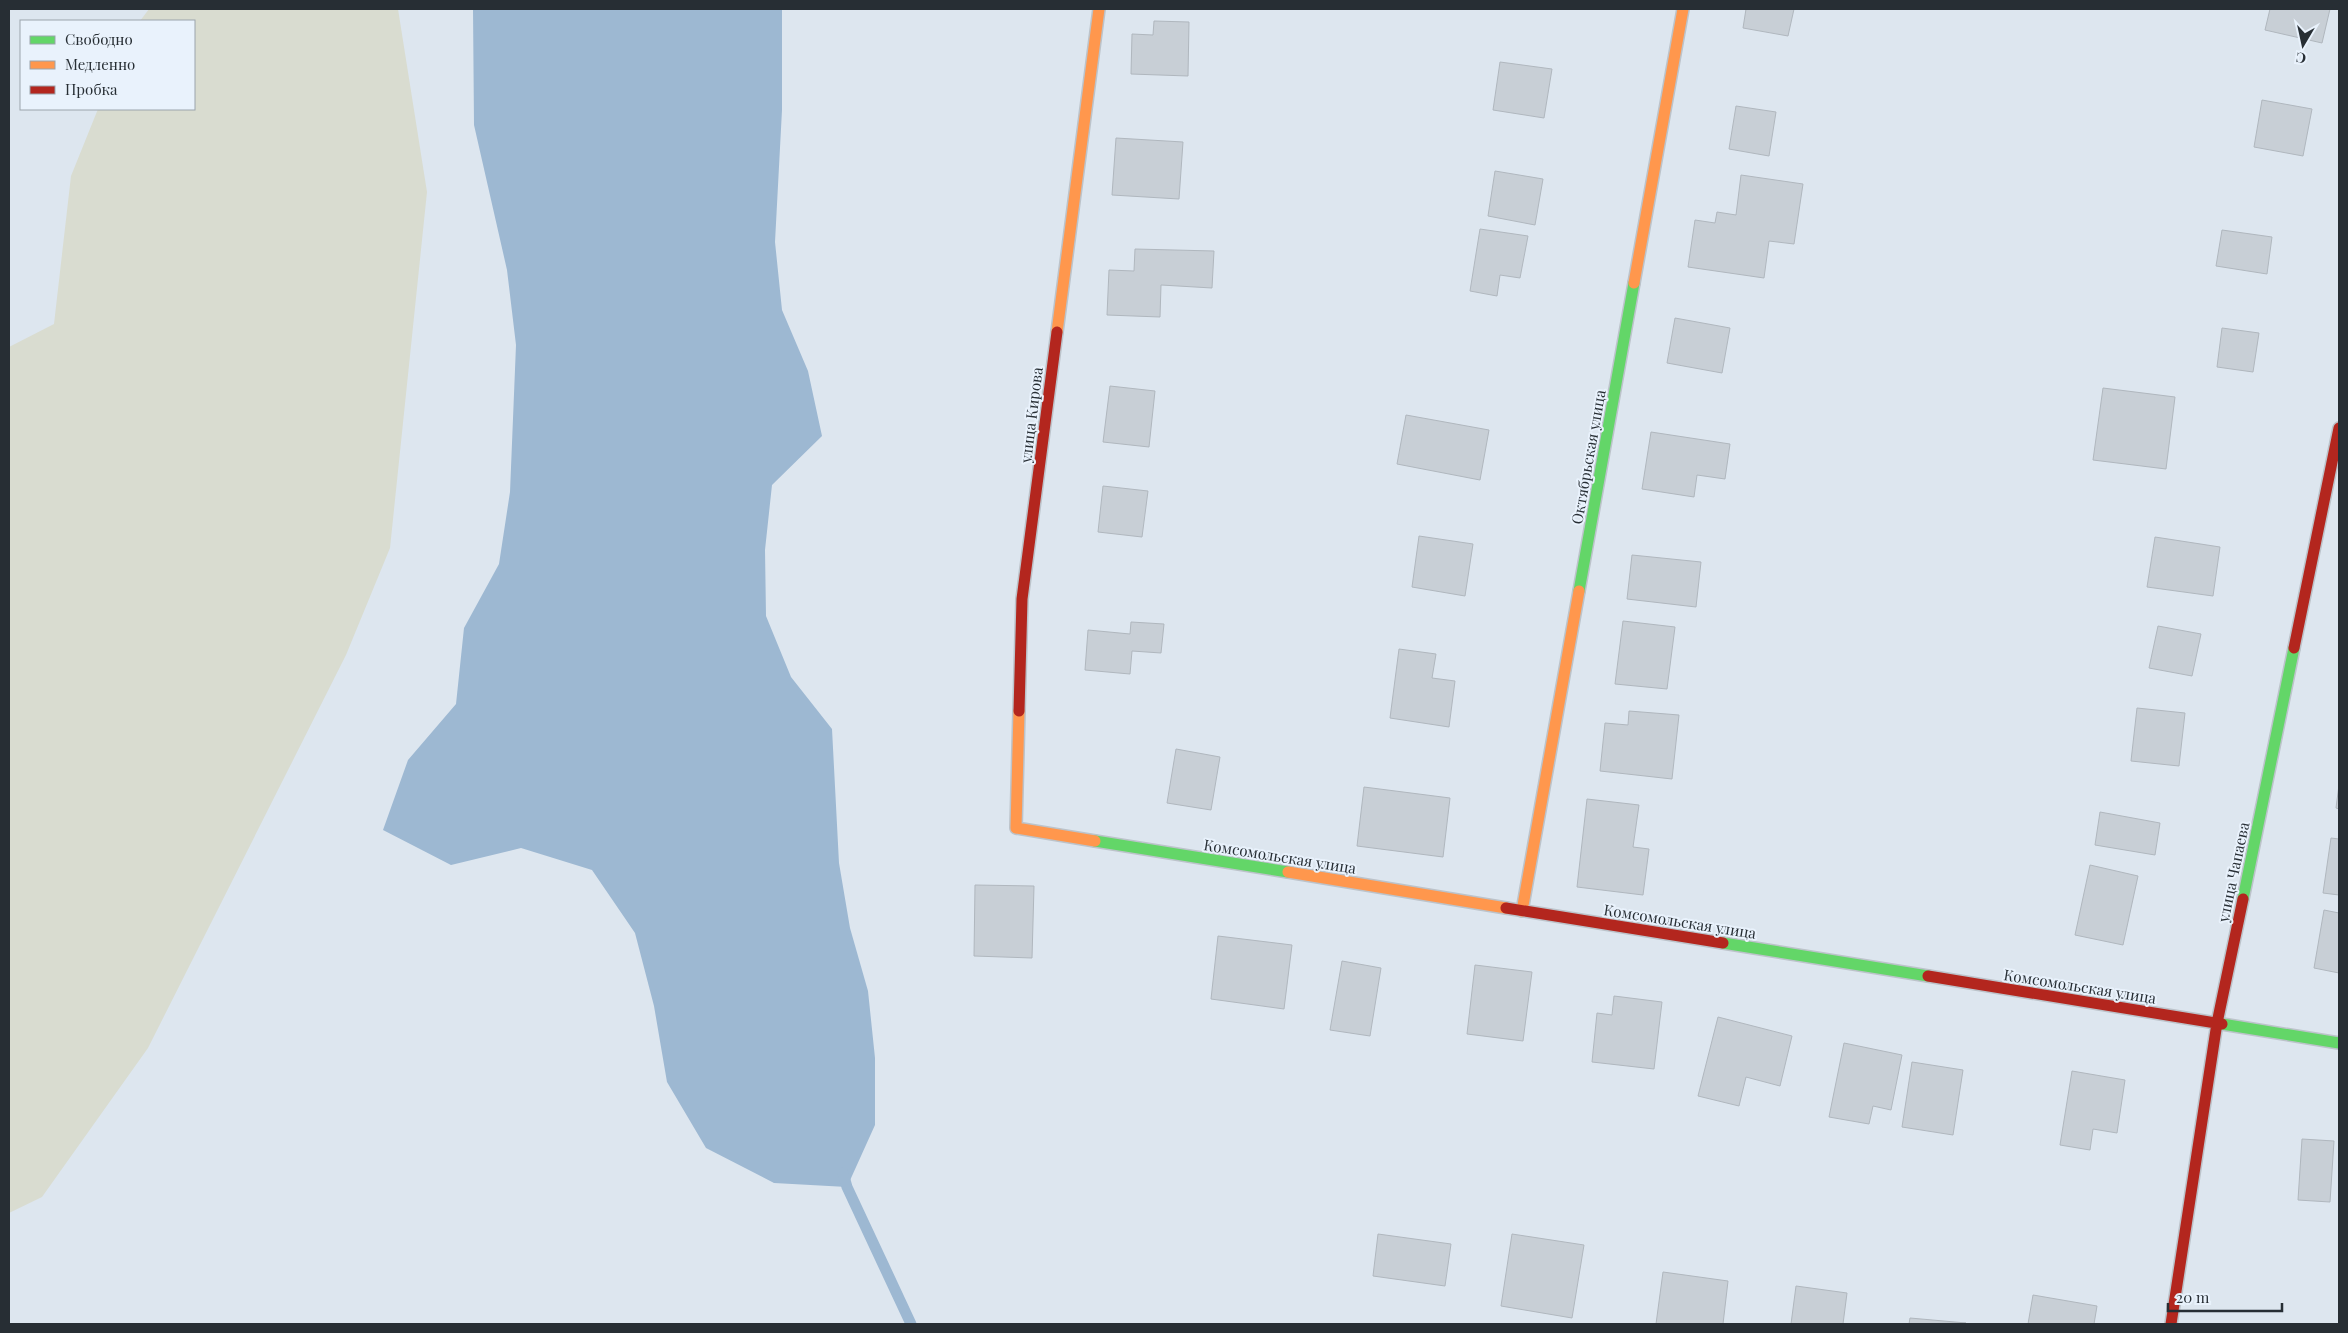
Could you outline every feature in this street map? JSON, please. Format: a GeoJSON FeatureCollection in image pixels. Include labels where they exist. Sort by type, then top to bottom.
{"type":"FeatureCollection","features":[{"type":"Feature","properties":{"kind":"street","name":"улица Кирова"},"geometry":{"type":"LineString","coordinates":[[1016,828],[1022,599],[1099,9]]}},
{"type":"Feature","properties":{"kind":"street","name":"Октябрьская улица"},"geometry":{"type":"LineString","coordinates":[[1522,911],[1683,9]]}},
{"type":"Feature","properties":{"kind":"street","name":"улица Чапаева"},"geometry":{"type":"LineString","coordinates":[[2171,1324],[2218,1023],[2339,428]]}},
{"type":"Feature","properties":{"kind":"street","name":"Комсомольская улица"},"geometry":{"type":"LineString","coordinates":[[1016,828],[2339,1043]]}},
{"type":"Feature","properties":{"kind":"shaded area"},"geometry":{"type":"Polygon","coordinates":[[[149,9],[398,9],[427,192],[390,548],[346,655],[148,1048],[42,1197],[9,1213],[9,347],[54,324],[71,176],[98,110],[195,110],[195,20],[141,20],[149,9]]]}},
{"type":"Feature","properties":{"kind":"water"},"geometry":{"type":"Polygon","coordinates":[[[473,9],[782,9],[782,110],[775,242],[782,310],[808,371],[822,436],[772,485],[765,550],[766,616],[791,677],[832,729],[839,863],[850,928],[868,991],[875,1058],[875,1125],[847,1187],[774,1183],[706,1148],[667,1082],[654,1006],[635,933],[592,870],[521,848],[451,865],[383,830],[408,760],[456,704],[464,628],[499,564],[510,492],[516,345],[507,270],[474,125],[473,9]]]}},
{"type":"Feature","properties":{"kind":"building"},"geometry":{"type":"Polygon","coordinates":[[[1746,9],[1794,9],[1788,36],[1743,28],[1746,9]]]}},
{"type":"Feature","properties":{"kind":"building"},"geometry":{"type":"Polygon","coordinates":[[[2270,9],[2330,9],[2322,43],[2265,30],[2270,9]]]}},
{"type":"Feature","properties":{"kind":"building"},"geometry":{"type":"Polygon","coordinates":[[[1154,21],[1189,22],[1188,76],[1131,74],[1132,34],[1153,35],[1154,21]]]}},
{"type":"Feature","properties":{"kind":"building"},"geometry":{"type":"Polygon","coordinates":[[[1500,62],[1552,69],[1544,118],[1493,110],[1500,62]]]}},
{"type":"Feature","properties":{"kind":"building"},"geometry":{"type":"Polygon","coordinates":[[[2262,100],[2312,109],[2303,156],[2254,147],[2262,100]]]}},
{"type":"Feature","properties":{"kind":"building"},"geometry":{"type":"Polygon","coordinates":[[[1736,106],[1776,112],[1769,156],[1729,149],[1736,106]]]}},
{"type":"Feature","properties":{"kind":"building"},"geometry":{"type":"Polygon","coordinates":[[[1116,138],[1183,142],[1179,199],[1112,195],[1116,138]]]}},
{"type":"Feature","properties":{"kind":"building"},"geometry":{"type":"Polygon","coordinates":[[[1495,171],[1543,179],[1535,225],[1488,216],[1495,171]]]}},
{"type":"Feature","properties":{"kind":"building"},"geometry":{"type":"Polygon","coordinates":[[[1741,175],[1803,184],[1794,244],[1769,241],[1764,278],[1688,267],[1695,220],[1715,223],[1717,212],[1736,215],[1741,175]]]}},
{"type":"Feature","properties":{"kind":"building"},"geometry":{"type":"Polygon","coordinates":[[[1480,229],[1528,236],[1520,278],[1500,275],[1497,296],[1470,291],[1480,229]]]}},
{"type":"Feature","properties":{"kind":"building"},"geometry":{"type":"Polygon","coordinates":[[[2222,230],[2272,237],[2267,274],[2216,266],[2222,230]]]}},
{"type":"Feature","properties":{"kind":"building"},"geometry":{"type":"Polygon","coordinates":[[[1135,249],[1214,251],[1212,288],[1161,285],[1160,317],[1107,315],[1109,270],[1134,271],[1135,249]]]}},
{"type":"Feature","properties":{"kind":"building"},"geometry":{"type":"Polygon","coordinates":[[[1675,318],[1730,328],[1722,373],[1667,363],[1675,318]]]}},
{"type":"Feature","properties":{"kind":"building"},"geometry":{"type":"Polygon","coordinates":[[[2222,328],[2259,333],[2253,372],[2217,367],[2222,328]]]}},
{"type":"Feature","properties":{"kind":"building"},"geometry":{"type":"Polygon","coordinates":[[[1110,386],[1155,391],[1149,447],[1103,442],[1110,386]]]}},
{"type":"Feature","properties":{"kind":"building"},"geometry":{"type":"Polygon","coordinates":[[[2103,388],[2175,397],[2166,469],[2093,460],[2103,388]]]}},
{"type":"Feature","properties":{"kind":"building"},"geometry":{"type":"Polygon","coordinates":[[[1406,415],[1489,430],[1480,480],[1397,464],[1406,415]]]}},
{"type":"Feature","properties":{"kind":"building"},"geometry":{"type":"Polygon","coordinates":[[[1651,432],[1730,444],[1725,479],[1697,475],[1694,497],[1642,489],[1651,432]]]}},
{"type":"Feature","properties":{"kind":"building"},"geometry":{"type":"Polygon","coordinates":[[[1103,486],[1148,491],[1142,537],[1098,532],[1103,486]]]}},
{"type":"Feature","properties":{"kind":"building"},"geometry":{"type":"Polygon","coordinates":[[[1419,536],[1473,544],[1465,596],[1412,587],[1419,536]]]}},
{"type":"Feature","properties":{"kind":"building"},"geometry":{"type":"Polygon","coordinates":[[[2155,537],[2220,547],[2213,596],[2147,587],[2155,537]]]}},
{"type":"Feature","properties":{"kind":"building"},"geometry":{"type":"Polygon","coordinates":[[[1632,555],[1701,562],[1696,607],[1627,599],[1632,555]]]}},
{"type":"Feature","properties":{"kind":"building"},"geometry":{"type":"Polygon","coordinates":[[[1623,621],[1675,627],[1667,689],[1615,684],[1623,621]]]}},
{"type":"Feature","properties":{"kind":"building"},"geometry":{"type":"Polygon","coordinates":[[[1131,622],[1164,624],[1161,653],[1132,651],[1130,674],[1085,670],[1088,630],[1130,634],[1131,622]]]}},
{"type":"Feature","properties":{"kind":"building"},"geometry":{"type":"Polygon","coordinates":[[[2158,626],[2201,634],[2192,676],[2149,668],[2158,626]]]}},
{"type":"Feature","properties":{"kind":"building"},"geometry":{"type":"Polygon","coordinates":[[[1399,649],[1436,654],[1432,678],[1455,681],[1449,727],[1390,718],[1399,649]]]}},
{"type":"Feature","properties":{"kind":"building"},"geometry":{"type":"Polygon","coordinates":[[[2137,708],[2185,713],[2179,766],[2131,761],[2137,708]]]}},
{"type":"Feature","properties":{"kind":"building"},"geometry":{"type":"Polygon","coordinates":[[[1629,711],[1679,715],[1672,779],[1600,771],[1605,723],[1628,725],[1629,711]]]}},
{"type":"Feature","properties":{"kind":"building"},"geometry":{"type":"Polygon","coordinates":[[[1176,749],[1220,757],[1211,810],[1167,803],[1176,749]]]}},
{"type":"Feature","properties":{"kind":"building"},"geometry":{"type":"Polygon","coordinates":[[[2339,785],[2339,809],[2336,808],[2339,785]]]}},
{"type":"Feature","properties":{"kind":"building"},"geometry":{"type":"Polygon","coordinates":[[[1364,787],[1450,798],[1443,857],[1357,846],[1364,787]]]}},
{"type":"Feature","properties":{"kind":"building"},"geometry":{"type":"Polygon","coordinates":[[[1587,799],[1639,805],[1633,847],[1649,849],[1643,895],[1577,887],[1587,799]]]}},
{"type":"Feature","properties":{"kind":"building"},"geometry":{"type":"Polygon","coordinates":[[[2100,812],[2160,823],[2155,855],[2095,845],[2100,812]]]}},
{"type":"Feature","properties":{"kind":"building"},"geometry":{"type":"Polygon","coordinates":[[[2331,838],[2339,839],[2339,895],[2323,893],[2331,838]]]}},
{"type":"Feature","properties":{"kind":"building"},"geometry":{"type":"Polygon","coordinates":[[[2090,865],[2138,876],[2123,945],[2075,935],[2090,865]]]}},
{"type":"Feature","properties":{"kind":"building"},"geometry":{"type":"Polygon","coordinates":[[[975,885],[1034,886],[1032,958],[974,956],[975,885]]]}},
{"type":"Feature","properties":{"kind":"building"},"geometry":{"type":"Polygon","coordinates":[[[2324,910],[2339,913],[2339,973],[2314,968],[2324,910]]]}},
{"type":"Feature","properties":{"kind":"building"},"geometry":{"type":"Polygon","coordinates":[[[1218,936],[1292,945],[1284,1009],[1211,999],[1218,936]]]}},
{"type":"Feature","properties":{"kind":"building"},"geometry":{"type":"Polygon","coordinates":[[[1342,961],[1381,968],[1370,1036],[1330,1030],[1342,961]]]}},
{"type":"Feature","properties":{"kind":"building"},"geometry":{"type":"Polygon","coordinates":[[[1475,965],[1532,972],[1523,1041],[1467,1034],[1475,965]]]}},
{"type":"Feature","properties":{"kind":"building"},"geometry":{"type":"Polygon","coordinates":[[[1614,996],[1662,1002],[1654,1069],[1592,1062],[1597,1013],[1612,1015],[1614,996]]]}},
{"type":"Feature","properties":{"kind":"building"},"geometry":{"type":"Polygon","coordinates":[[[1718,1017],[1792,1036],[1780,1086],[1746,1077],[1739,1106],[1698,1096],[1718,1017]]]}},
{"type":"Feature","properties":{"kind":"building"},"geometry":{"type":"Polygon","coordinates":[[[1844,1043],[1902,1055],[1891,1110],[1873,1106],[1869,1124],[1829,1117],[1844,1043]]]}},
{"type":"Feature","properties":{"kind":"building"},"geometry":{"type":"Polygon","coordinates":[[[1912,1062],[1963,1070],[1953,1135],[1902,1127],[1912,1062]]]}},
{"type":"Feature","properties":{"kind":"building"},"geometry":{"type":"Polygon","coordinates":[[[2072,1071],[2125,1080],[2117,1133],[2093,1129],[2090,1150],[2060,1145],[2072,1071]]]}},
{"type":"Feature","properties":{"kind":"building"},"geometry":{"type":"Polygon","coordinates":[[[2302,1139],[2334,1141],[2330,1202],[2298,1200],[2302,1139]]]}},
{"type":"Feature","properties":{"kind":"building"},"geometry":{"type":"Polygon","coordinates":[[[1378,1234],[1451,1244],[1445,1286],[1373,1276],[1378,1234]]]}},
{"type":"Feature","properties":{"kind":"building"},"geometry":{"type":"Polygon","coordinates":[[[1512,1234],[1584,1245],[1572,1318],[1501,1306],[1512,1234]]]}},
{"type":"Feature","properties":{"kind":"building"},"geometry":{"type":"Polygon","coordinates":[[[1663,1272],[1728,1281],[1723,1324],[1656,1324],[1663,1272]]]}},
{"type":"Feature","properties":{"kind":"building"},"geometry":{"type":"Polygon","coordinates":[[[1796,1286],[1847,1293],[1843,1324],[1791,1324],[1796,1286]]]}},
{"type":"Feature","properties":{"kind":"building"},"geometry":{"type":"Polygon","coordinates":[[[2033,1295],[2097,1306],[2094,1324],[2028,1324],[2033,1295]]]}},
{"type":"Feature","properties":{"kind":"building"},"geometry":{"type":"Polygon","coordinates":[[[1910,1318],[1966,1323],[1909,1324],[1910,1318]]]}},
{"type":"Feature","properties":{"kind":"waterway"},"geometry":{"type":"LineString","coordinates":[[843,1173],[847,1187],[911,1324]]}},
{"type":"Feature","properties":{"kind":"traffic: fast"},"geometry":{"type":"LineString","coordinates":[[1579,591],[1634,283]]}},
{"type":"Feature","properties":{"kind":"traffic: fast"},"geometry":{"type":"LineString","coordinates":[[2243,899],[2294,648]]}},
{"type":"Feature","properties":{"kind":"traffic: fast"},"geometry":{"type":"LineString","coordinates":[[1095,841],[1288,872]]}},
{"type":"Feature","properties":{"kind":"traffic: fast"},"geometry":{"type":"LineString","coordinates":[[1723,943],[1928,976]]}},
{"type":"Feature","properties":{"kind":"traffic: fast"},"geometry":{"type":"LineString","coordinates":[[2222,1024],[2339,1043]]}},
{"type":"Feature","properties":{"kind":"traffic: slow"},"geometry":{"type":"LineString","coordinates":[[1057,332],[1099,9]]}},
{"type":"Feature","properties":{"kind":"traffic: slow"},"geometry":{"type":"LineString","coordinates":[[1634,283],[1683,9]]}},
{"type":"Feature","properties":{"kind":"traffic: slow"},"geometry":{"type":"LineString","coordinates":[[1522,911],[1579,591]]}},
{"type":"Feature","properties":{"kind":"traffic: slow"},"geometry":{"type":"LineString","coordinates":[[1019,711],[1016,828],[1095,841]]}},
{"type":"Feature","properties":{"kind":"traffic: slow"},"geometry":{"type":"LineString","coordinates":[[1288,872],[1506,908]]}},
{"type":"Feature","properties":{"kind":"traffic: jam"},"geometry":{"type":"LineString","coordinates":[[1019,711],[1022,599],[1057,332]]}},
{"type":"Feature","properties":{"kind":"traffic: jam"},"geometry":{"type":"LineString","coordinates":[[2294,648],[2339,428]]}},
{"type":"Feature","properties":{"kind":"traffic: jam"},"geometry":{"type":"LineString","coordinates":[[2171,1324],[2217,1023],[2243,899]]}},
{"type":"Feature","properties":{"kind":"traffic: jam"},"geometry":{"type":"LineString","coordinates":[[1506,908],[1723,943]]}},
{"type":"Feature","properties":{"kind":"traffic: jam"},"geometry":{"type":"LineString","coordinates":[[1928,976],[2222,1024]]}}]}
